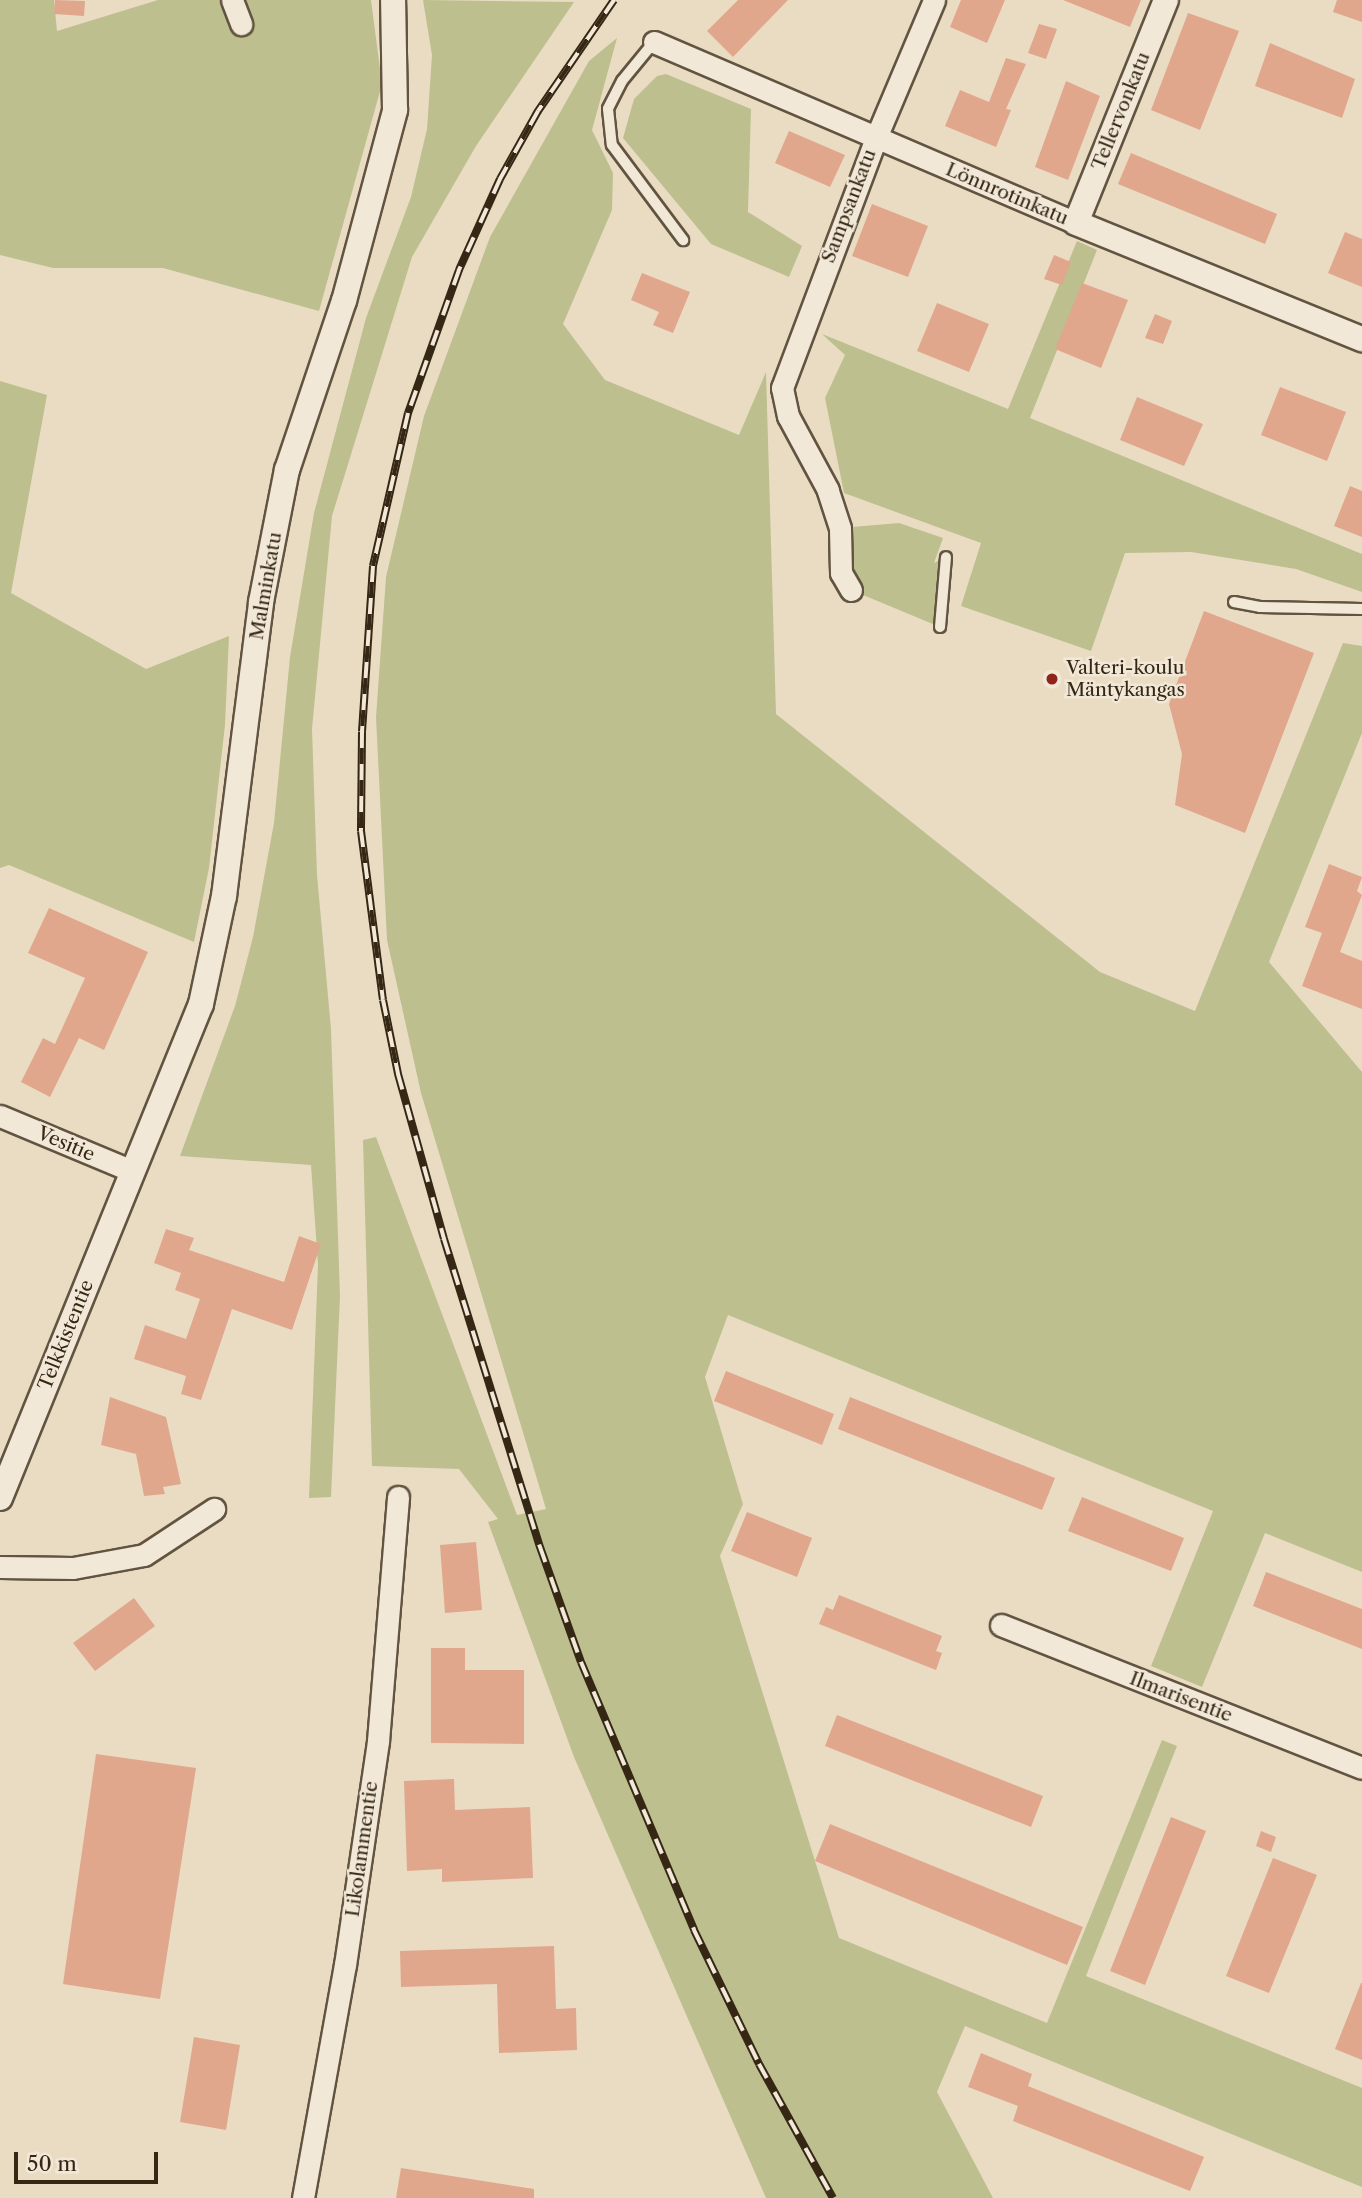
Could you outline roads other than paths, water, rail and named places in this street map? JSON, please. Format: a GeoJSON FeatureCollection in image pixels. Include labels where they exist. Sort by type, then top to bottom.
{"type":"FeatureCollection","features":[{"type":"Feature","properties":{"kind":"street"},"geometry":{"type":"LineString","coordinates":[[232,0],[241,24]]}},
{"type":"Feature","properties":{"kind":"street","name":"Malminkatu"},"geometry":{"type":"LineString","coordinates":[[132,1171],[201,1004],[225,896],[261,602],[287,470],[344,301],[396,110],[393,0]]}},
{"type":"Feature","properties":{"kind":"street","name":"Sampsankatu"},"geometry":{"type":"LineString","coordinates":[[851,590],[841,573],[840,528],[828,490],[788,416],[782,388],[797,340],[875,140],[934,0]]}},
{"type":"Feature","properties":{"kind":"street","name":"Tellervonkatu"},"geometry":{"type":"LineString","coordinates":[[1076,222],[1166,0]]}},
{"type":"Feature","properties":{"kind":"street","name":"Lönnrotinkatu"},"geometry":{"type":"LineString","coordinates":[[654,42],[875,140],[1362,339]]}},
{"type":"Feature","properties":{"kind":"street","name":"Vesitie"},"geometry":{"type":"LineString","coordinates":[[0,1116],[132,1171]]}},
{"type":"Feature","properties":{"kind":"street","name":"Telkkistentie"},"geometry":{"type":"LineString","coordinates":[[0,1499],[132,1171]]}},
{"type":"Feature","properties":{"kind":"street","name":"Likolammentie"},"geometry":{"type":"LineString","coordinates":[[303,2198],[345,1965],[376,1755],[398,1497]]}},
{"type":"Feature","properties":{"kind":"street"},"geometry":{"type":"LineString","coordinates":[[0,1567],[73,1568],[144,1555],[214,1509]]}},
{"type":"Feature","properties":{"kind":"street","name":"Ilmarisentie"},"geometry":{"type":"LineString","coordinates":[[1001,1625],[1362,1768]]}},
{"type":"Feature","properties":{"kind":"lane"},"geometry":{"type":"LineString","coordinates":[[654,42],[622,81],[608,109],[612,145],[683,240]]}},
{"type":"Feature","properties":{"kind":"lane"},"geometry":{"type":"LineString","coordinates":[[940,627],[946,557]]}},
{"type":"Feature","properties":{"kind":"lane"},"geometry":{"type":"LineString","coordinates":[[1234,602],[1260,607],[1362,609]]}},
{"type":"Feature","properties":{"kind":"railway"},"geometry":{"type":"LineString","coordinates":[[614,0],[538,111],[500,179],[459,270],[408,413],[373,566],[362,732],[361,831],[383,1000],[398,1074],[444,1239],[540,1547],[581,1662],[694,1930],[759,2064],[833,2198]]}},
{"type":"Feature","properties":{"kind":"place","name":"Valteri-koulu Mäntykangas"},"geometry":{"type":"Point","coordinates":[1052,679]}}]}
